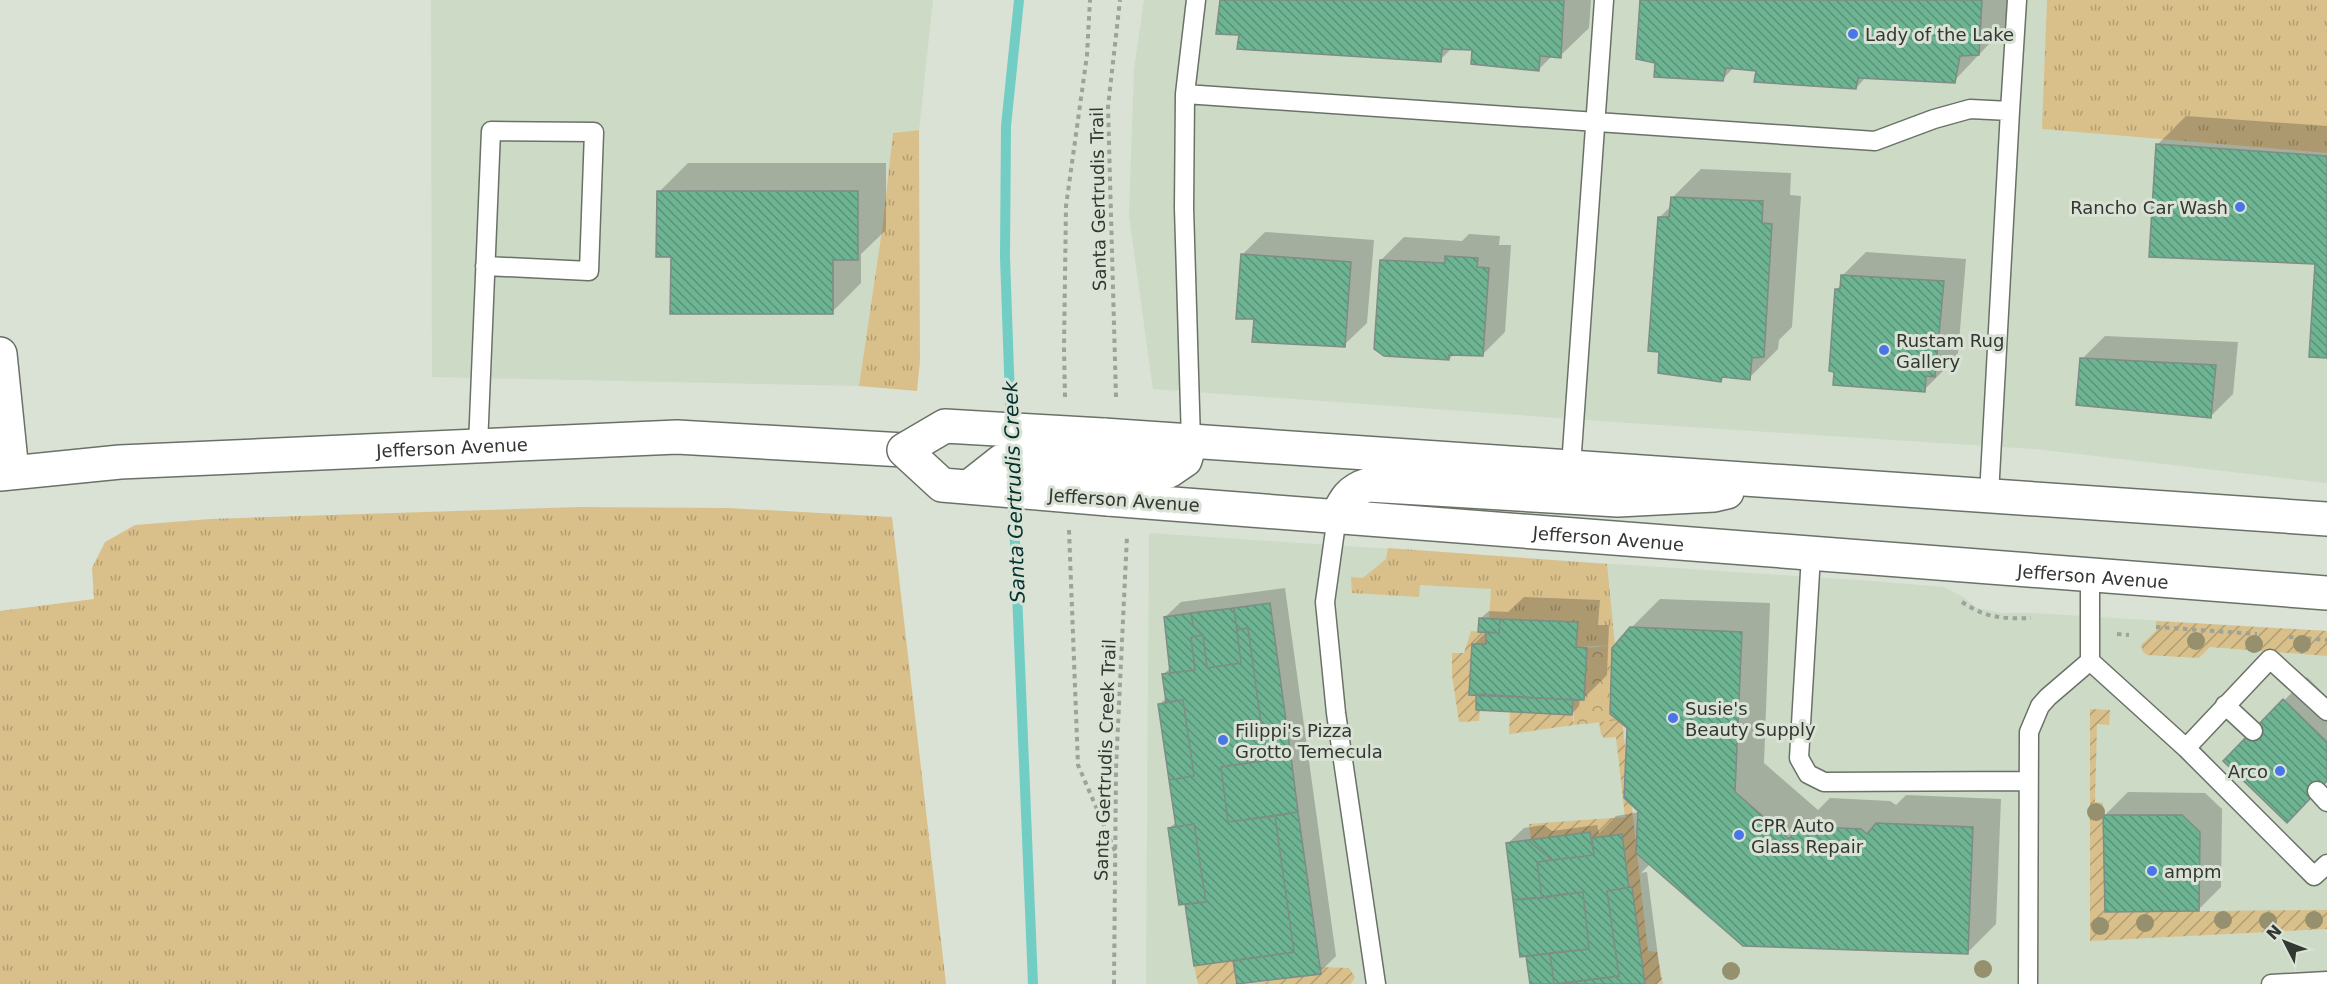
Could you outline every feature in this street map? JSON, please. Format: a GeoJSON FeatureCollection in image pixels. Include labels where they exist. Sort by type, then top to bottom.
{"type":"FeatureCollection","features":[{"type":"Feature","properties":{"kind":"main road"},"geometry":{"type":"LineString","coordinates":[[0,354],[6,473]]}},
{"type":"Feature","properties":{"kind":"main road"},"geometry":{"type":"LineString","coordinates":[[903,450],[945,426],[1571,466],[2327,519]]}},
{"type":"Feature","properties":{"kind":"main road","name":"Jefferson Avenue"},"geometry":{"type":"LineString","coordinates":[[6,473],[120,462],[677,437],[903,450],[942,485],[969,487],[1106,483],[1337,516],[2090,577],[2327,593]]}},
{"type":"Feature","properties":{"kind":"main road"},"geometry":{"type":"LineString","coordinates":[[1106,483],[1169,471],[1185,460],[1191,441]]}},
{"type":"Feature","properties":{"kind":"main road"},"geometry":{"type":"LineString","coordinates":[[1337,516],[1348,495],[1357,488],[1368,485],[1618,500],[1714,495],[1772,480]]}},
{"type":"Feature","properties":{"kind":"lane"},"geometry":{"type":"LineString","coordinates":[[1191,441],[1184,208],[1185,94],[1196,0]]}},
{"type":"Feature","properties":{"kind":"lane"},"geometry":{"type":"LineString","coordinates":[[1571,466],[1604,0]]}},
{"type":"Feature","properties":{"kind":"lane"},"geometry":{"type":"LineString","coordinates":[[1989,495],[2018,0]]}},
{"type":"Feature","properties":{"kind":"lane"},"geometry":{"type":"LineString","coordinates":[[1185,94],[1875,141],[1934,119],[1970,109],[2010,111]]}},
{"type":"Feature","properties":{"kind":"lane"},"geometry":{"type":"LineString","coordinates":[[478,446],[485,266],[491,131],[594,132],[589,271],[485,266]]}},
{"type":"Feature","properties":{"kind":"lane"},"geometry":{"type":"LineString","coordinates":[[1337,516],[1325,602],[1336,712],[1376,984]]}},
{"type":"Feature","properties":{"kind":"lane"},"geometry":{"type":"LineString","coordinates":[[1811,555],[1799,758],[1808,774],[1824,782],[2028,781]]}},
{"type":"Feature","properties":{"kind":"lane"},"geometry":{"type":"LineString","coordinates":[[2090,577],[2090,661],[2186,748],[2314,876],[2327,864]]}},
{"type":"Feature","properties":{"kind":"lane"},"geometry":{"type":"LineString","coordinates":[[2186,748],[2270,658],[2327,711]]}},
{"type":"Feature","properties":{"kind":"lane"},"geometry":{"type":"LineString","coordinates":[[2028,984],[2029,732],[2040,706],[2052,692],[2090,661]]}},
{"type":"Feature","properties":{"kind":"lane"},"geometry":{"type":"LineString","coordinates":[[2225,705],[2253,730]]}},
{"type":"Feature","properties":{"kind":"lane"},"geometry":{"type":"LineString","coordinates":[[2271,984],[2327,981]]}},
{"type":"Feature","properties":{"kind":"path","name":"Santa Gertrudis Trail"},"geometry":{"type":"LineString","coordinates":[[1116,397],[1108,107],[1120,0]]}},
{"type":"Feature","properties":{"kind":"path","name":"Santa Gertrudis Creek Trail"},"geometry":{"type":"LineString","coordinates":[[1114,984],[1116,768],[1127,536]]}},
{"type":"Feature","properties":{"kind":"path"},"geometry":{"type":"LineString","coordinates":[[2156,627],[2259,634]]}},
{"type":"Feature","properties":{"kind":"path"},"geometry":{"type":"LineString","coordinates":[[2281,636],[2327,640]]}},
{"type":"Feature","properties":{"kind":"shaded area"},"geometry":{"type":"Polygon","coordinates":[[[431,0],[933,0],[919,130],[893,133],[882,230],[859,386],[432,377],[431,0]]]}},
{"type":"Feature","properties":{"kind":"shaded area"},"geometry":{"type":"Polygon","coordinates":[[[1144,0],[2047,0],[2043,129],[2327,153],[2327,483],[2035,449],[1153,389],[1129,216],[1134,70],[1144,0]]]}},
{"type":"Feature","properties":{"kind":"shaded area"},"geometry":{"type":"Polygon","coordinates":[[[1149,533],[1944,587],[1977,608],[2002,613],[2327,631],[2327,984],[1146,984],[1149,533]]]}},
{"type":"Feature","properties":{"kind":"green space"},"geometry":{"type":"Polygon","coordinates":[[[2047,0],[2327,0],[2327,153],[2042,129],[2047,0]]]}},
{"type":"Feature","properties":{"kind":"green space"},"geometry":{"type":"Polygon","coordinates":[[[919,130],[920,361],[917,391],[859,386],[882,230],[893,133],[919,130]]]}},
{"type":"Feature","properties":{"kind":"green space"},"geometry":{"type":"Polygon","coordinates":[[[579,507],[728,508],[892,517],[946,984],[0,984],[0,611],[94,599],[92,568],[105,542],[135,525],[210,519],[579,507]]]}},
{"type":"Feature","properties":{"kind":"green space"},"geometry":{"type":"Polygon","coordinates":[[[1388,548],[1607,564],[1615,645],[1576,647],[1577,622],[1489,618],[1491,589],[1420,585],[1419,597],[1352,593],[1351,577],[1363,578],[1386,559],[1388,548]]]}},
{"type":"Feature","properties":{"kind":"green space"},"geometry":{"type":"Polygon","coordinates":[[[2156,621],[2327,631],[2327,656],[2210,647],[2199,658],[2147,655],[2143,652],[2141,645],[2156,631],[2156,621]]]}},
{"type":"Feature","properties":{"kind":"green space"},"geometry":{"type":"Polygon","coordinates":[[[1471,631],[1486,632],[1486,644],[1472,644],[1476,709],[1480,710],[1479,721],[1459,722],[1452,675],[1452,653],[1464,653],[1471,631]]]}},
{"type":"Feature","properties":{"kind":"green space"},"geometry":{"type":"Polygon","coordinates":[[[1615,645],[1622,720],[1574,725],[1573,700],[1584,700],[1587,648],[1615,645]]]}},
{"type":"Feature","properties":{"kind":"green space"},"geometry":{"type":"Polygon","coordinates":[[[2090,709],[2110,710],[2109,725],[2097,724],[2095,802],[2103,803],[2105,912],[2327,910],[2327,929],[2090,941],[2090,709]]]}},
{"type":"Feature","properties":{"kind":"green space"},"geometry":{"type":"Polygon","coordinates":[[[1510,711],[1572,715],[1574,725],[1509,734],[1510,711]]]}},
{"type":"Feature","properties":{"kind":"green space"},"geometry":{"type":"Polygon","coordinates":[[[1622,720],[1648,951],[1657,952],[1663,984],[1645,984],[1622,834],[1592,838],[1590,832],[1531,840],[1529,824],[1625,817],[1616,737],[1604,738],[1599,722],[1622,720]]]}},
{"type":"Feature","properties":{"kind":"green space"},"geometry":{"type":"Polygon","coordinates":[[[1233,961],[1237,984],[1198,984],[1194,966],[1233,961]]]}},
{"type":"Feature","properties":{"kind":"green space"},"geometry":{"type":"Polygon","coordinates":[[[1320,967],[1349,968],[1355,977],[1351,984],[1249,984],[1320,974],[1320,967]]]}},
{"type":"Feature","properties":{"kind":"building"},"geometry":{"type":"Polygon","coordinates":[[[1220,0],[1564,0],[1561,58],[1540,56],[1539,71],[1471,64],[1472,50],[1442,49],[1441,62],[1237,49],[1239,35],[1216,34],[1220,0]]]}},
{"type":"Feature","properties":{"kind":"building"},"geometry":{"type":"Polygon","coordinates":[[[1640,0],[1982,0],[1979,55],[1960,56],[1955,83],[1858,78],[1856,89],[1754,82],[1756,71],[1726,68],[1723,81],[1654,77],[1655,63],[1636,59],[1640,0]]]}},
{"type":"Feature","properties":{"kind":"building","name":"Rancho Car Wash"},"geometry":{"type":"Polygon","coordinates":[[[2156,144],[2327,156],[2327,358],[2309,357],[2315,264],[2149,257],[2156,144]]]}},
{"type":"Feature","properties":{"kind":"building"},"geometry":{"type":"Polygon","coordinates":[[[657,191],[858,191],[858,260],[833,260],[833,314],[670,314],[671,257],[656,257],[657,191]]]}},
{"type":"Feature","properties":{"kind":"building"},"geometry":{"type":"Polygon","coordinates":[[[1671,197],[1763,201],[1762,223],[1772,224],[1764,357],[1752,358],[1750,380],[1722,377],[1721,382],[1658,373],[1659,352],[1648,351],[1658,217],[1669,217],[1671,197]]]}},
{"type":"Feature","properties":{"kind":"building"},"geometry":{"type":"Polygon","coordinates":[[[1241,254],[1351,262],[1345,347],[1252,342],[1254,319],[1236,319],[1241,254]]]}},
{"type":"Feature","properties":{"kind":"building"},"geometry":{"type":"Polygon","coordinates":[[[1445,256],[1478,258],[1477,267],[1489,268],[1483,356],[1449,355],[1449,360],[1384,356],[1374,349],[1380,260],[1445,263],[1445,256]]]}},
{"type":"Feature","properties":{"kind":"building","name":"Rustam Rug Gallery"},"geometry":{"type":"Polygon","coordinates":[[[1841,275],[1944,281],[1935,377],[1926,376],[1925,392],[1833,385],[1834,372],[1829,371],[1835,289],[1840,289],[1841,275]]]}},
{"type":"Feature","properties":{"kind":"building"},"geometry":{"type":"Polygon","coordinates":[[[2080,358],[2216,365],[2211,418],[2076,405],[2080,358]]]}},
{"type":"Feature","properties":{"kind":"building"},"geometry":{"type":"Polygon","coordinates":[[[1270,603],[1291,757],[1266,760],[1248,628],[1237,630],[1234,608],[1270,603]]]}},
{"type":"Feature","properties":{"kind":"building"},"geometry":{"type":"Polygon","coordinates":[[[1234,608],[1241,663],[1207,668],[1203,635],[1193,625],[1191,613],[1234,608]]]}},
{"type":"Feature","properties":{"kind":"building"},"geometry":{"type":"Polygon","coordinates":[[[1191,613],[1193,625],[1203,635],[1191,637],[1195,670],[1170,673],[1164,617],[1191,613]]]}},
{"type":"Feature","properties":{"kind":"building"},"geometry":{"type":"Polygon","coordinates":[[[1479,618],[1500,619],[1499,633],[1478,632],[1479,618]]]}},
{"type":"Feature","properties":{"kind":"building"},"geometry":{"type":"Polygon","coordinates":[[[1500,619],[1578,622],[1576,647],[1587,648],[1584,700],[1469,695],[1472,644],[1486,644],[1486,632],[1499,633],[1500,619]]]}},
{"type":"Feature","properties":{"kind":"building"},"geometry":{"type":"Polygon","coordinates":[[[1630,627],[1742,632],[1735,792],[1789,839],[1799,826],[1861,829],[1867,834],[1876,823],[1973,827],[1968,954],[1743,946],[1636,853],[1638,811],[1624,798],[1627,728],[1610,714],[1612,648],[1630,627]]]}},
{"type":"Feature","properties":{"kind":"building"},"geometry":{"type":"Polygon","coordinates":[[[1248,628],[1266,760],[1221,767],[1228,822],[1275,816],[1294,952],[1194,966],[1185,904],[1206,902],[1194,824],[1176,827],[1169,780],[1194,776],[1183,700],[1166,702],[1162,674],[1195,670],[1191,637],[1203,635],[1207,668],[1241,663],[1237,630],[1248,628]]]}},
{"type":"Feature","properties":{"kind":"building"},"geometry":{"type":"Polygon","coordinates":[[[1476,694],[1573,700],[1572,715],[1476,710],[1476,694]]]}},
{"type":"Feature","properties":{"kind":"building","name":"Arco"},"geometry":{"type":"Polygon","coordinates":[[[2283,699],[2327,742],[2327,781],[2287,823],[2223,761],[2283,699]]]}},
{"type":"Feature","properties":{"kind":"building"},"geometry":{"type":"Polygon","coordinates":[[[1183,700],[1194,776],[1169,780],[1158,704],[1183,700]]]}},
{"type":"Feature","properties":{"kind":"building"},"geometry":{"type":"Polygon","coordinates":[[[1291,757],[1298,812],[1228,822],[1221,767],[1291,757]]]}},
{"type":"Feature","properties":{"kind":"building"},"geometry":{"type":"Polygon","coordinates":[[[1298,812],[1321,974],[1237,984],[1233,961],[1294,952],[1275,816],[1298,812]]]}},
{"type":"Feature","properties":{"kind":"building","name":"ampm"},"geometry":{"type":"Polygon","coordinates":[[[2103,815],[2182,815],[2200,832],[2199,911],[2105,912],[2103,815]]]}},
{"type":"Feature","properties":{"kind":"building"},"geometry":{"type":"Polygon","coordinates":[[[1194,824],[1206,902],[1179,905],[1168,828],[1194,824]]]}},
{"type":"Feature","properties":{"kind":"building"},"geometry":{"type":"Polygon","coordinates":[[[1590,832],[1594,855],[1552,860],[1528,840],[1590,832]]]}},
{"type":"Feature","properties":{"kind":"building"},"geometry":{"type":"Polygon","coordinates":[[[1622,834],[1629,887],[1607,891],[1619,976],[1554,984],[1550,953],[1589,949],[1583,892],[1542,898],[1537,862],[1594,855],[1592,838],[1622,834]]]}},
{"type":"Feature","properties":{"kind":"building"},"geometry":{"type":"Polygon","coordinates":[[[1528,840],[1552,860],[1537,862],[1542,898],[1513,900],[1506,843],[1528,840]]]}},
{"type":"Feature","properties":{"kind":"building"},"geometry":{"type":"Polygon","coordinates":[[[1632,887],[1645,984],[1559,984],[1619,976],[1607,891],[1632,887]]]}},
{"type":"Feature","properties":{"kind":"building"},"geometry":{"type":"Polygon","coordinates":[[[1583,892],[1589,949],[1520,957],[1513,900],[1583,892]]]}},
{"type":"Feature","properties":{"kind":"building"},"geometry":{"type":"Polygon","coordinates":[[[1550,953],[1554,984],[1530,984],[1526,956],[1550,953]]]}},
{"type":"Feature","properties":{"kind":"waterway","name":"Santa Gertrudis Creek"},"geometry":{"type":"LineString","coordinates":[[1011,428],[1005,257],[1006,126],[1019,0]]}},
{"type":"Feature","properties":{"kind":"waterway","name":"Santa Gertrudis Creek"},"geometry":{"type":"LineString","coordinates":[[1013,494],[1033,984]]}},
{"type":"Feature","properties":{"kind":"place","name":"Lady of the Lake"},"geometry":{"type":"Point","coordinates":[1853,34]}},
{"type":"Feature","properties":{"kind":"place","name":"Rancho Car Wash"},"geometry":{"type":"Point","coordinates":[2240,207]}},
{"type":"Feature","properties":{"kind":"place","name":"Rustam Rug Gallery"},"geometry":{"type":"Point","coordinates":[1884,350]}},
{"type":"Feature","properties":{"kind":"place","name":"Susie's Beauty Supply"},"geometry":{"type":"Point","coordinates":[1673,718]}},
{"type":"Feature","properties":{"kind":"place","name":"Filippi's Pizza Grotto Temecula"},"geometry":{"type":"Point","coordinates":[1223,740]}},
{"type":"Feature","properties":{"kind":"place","name":"Arco"},"geometry":{"type":"Point","coordinates":[2280,771]}},
{"type":"Feature","properties":{"kind":"place","name":"CPR Auto Glass Repair"},"geometry":{"type":"Point","coordinates":[1739,835]}},
{"type":"Feature","properties":{"kind":"place","name":"ampm"},"geometry":{"type":"Point","coordinates":[2152,871]}}]}
